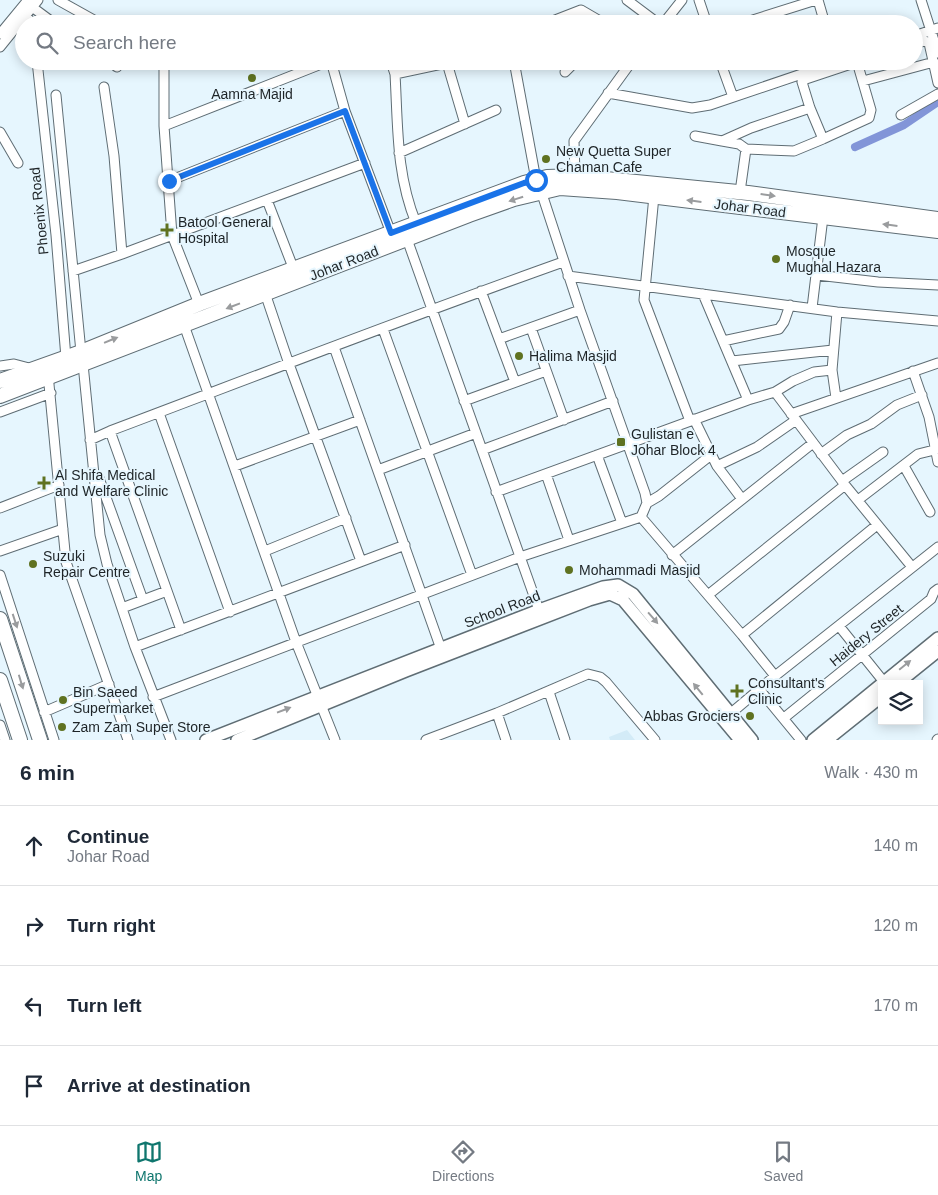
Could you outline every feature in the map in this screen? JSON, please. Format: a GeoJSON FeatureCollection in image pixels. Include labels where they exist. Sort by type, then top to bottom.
{"type":"FeatureCollection","features":[{"type":"Feature","properties":{"kind":"main road","name":"Johar Road"},"geometry":{"type":"LineString","coordinates":[[0,381],[82,358],[184,325],[539,186],[547,177],[575,176],[740,192],[938,219]]}},
{"type":"Feature","properties":{"kind":"main road","name":"Johar Road"},"geometry":{"type":"LineString","coordinates":[[0,396],[42,370],[66,358],[82,358],[199,304],[524,183],[654,196],[938,231]]}},
{"type":"Feature","properties":{"kind":"main road"},"geometry":{"type":"LineString","coordinates":[[0,619],[40,740]]}},
{"type":"Feature","properties":{"kind":"main road"},"geometry":{"type":"LineString","coordinates":[[0,680],[20,740]]}},
{"type":"Feature","properties":{"kind":"street"},"geometry":{"type":"LineString","coordinates":[[38,0],[26,8],[39,15]]}},
{"type":"Feature","properties":{"kind":"street"},"geometry":{"type":"LineString","coordinates":[[58,0],[85,15]]}},
{"type":"Feature","properties":{"kind":"street"},"geometry":{"type":"LineString","coordinates":[[628,0],[649,15]]}},
{"type":"Feature","properties":{"kind":"street"},"geometry":{"type":"LineString","coordinates":[[669,15],[682,0]]}},
{"type":"Feature","properties":{"kind":"street"},"geometry":{"type":"LineString","coordinates":[[699,0],[704,15]]}},
{"type":"Feature","properties":{"kind":"street"},"geometry":{"type":"LineString","coordinates":[[769,15],[817,0],[822,15]]}},
{"type":"Feature","properties":{"kind":"street"},"geometry":{"type":"LineString","coordinates":[[921,0],[935,29],[938,54]]}},
{"type":"Feature","properties":{"kind":"street"},"geometry":{"type":"LineString","coordinates":[[568,15],[581,10],[590,15]]}},
{"type":"Feature","properties":{"kind":"street"},"geometry":{"type":"LineString","coordinates":[[0,34],[15,19]]}},
{"type":"Feature","properties":{"kind":"street"},"geometry":{"type":"LineString","coordinates":[[0,47],[15,24]]}},
{"type":"Feature","properties":{"kind":"street"},"geometry":{"type":"LineString","coordinates":[[923,33],[935,29]]}},
{"type":"Feature","properties":{"kind":"street"},"geometry":{"type":"LineString","coordinates":[[923,42],[927,42],[934,62],[938,83]]}},
{"type":"Feature","properties":{"kind":"street"},"geometry":{"type":"LineString","coordinates":[[923,65],[934,62]]}},
{"type":"Feature","properties":{"kind":"street","name":"Phoenix Road"},"geometry":{"type":"LineString","coordinates":[[37,70],[56,235],[66,358]]}},
{"type":"Feature","properties":{"kind":"street"},"geometry":{"type":"LineString","coordinates":[[162,70],[164,126],[172,235],[199,304]]}},
{"type":"Feature","properties":{"kind":"street"},"geometry":{"type":"LineString","coordinates":[[164,126],[307,70]]}},
{"type":"Feature","properties":{"kind":"street"},"geometry":{"type":"LineString","coordinates":[[333,70],[345,111],[391,233]]}},
{"type":"Feature","properties":{"kind":"street"},"geometry":{"type":"LineString","coordinates":[[394,70],[401,175],[406,200],[416,223]]}},
{"type":"Feature","properties":{"kind":"street"},"geometry":{"type":"LineString","coordinates":[[395,74],[414,70]]}},
{"type":"Feature","properties":{"kind":"street"},"geometry":{"type":"LineString","coordinates":[[454,70],[465,124]]}},
{"type":"Feature","properties":{"kind":"street"},"geometry":{"type":"LineString","coordinates":[[516,70],[539,186],[563,262],[647,504]]}},
{"type":"Feature","properties":{"kind":"street"},"geometry":{"type":"LineString","coordinates":[[575,176],[574,141],[625,70]]}},
{"type":"Feature","properties":{"kind":"street"},"geometry":{"type":"LineString","coordinates":[[723,70],[733,98]]}},
{"type":"Feature","properties":{"kind":"street"},"geometry":{"type":"LineString","coordinates":[[608,93],[692,108],[733,98],[815,70]]}},
{"type":"Feature","properties":{"kind":"street"},"geometry":{"type":"LineString","coordinates":[[823,139],[801,84],[803,80],[834,70]]}},
{"type":"Feature","properties":{"kind":"street"},"geometry":{"type":"LineString","coordinates":[[695,136],[740,144],[746,148],[794,151],[869,118],[871,110],[861,70]]}},
{"type":"Feature","properties":{"kind":"street"},"geometry":{"type":"LineString","coordinates":[[863,81],[904,70]]}},
{"type":"Feature","properties":{"kind":"street"},"geometry":{"type":"LineString","coordinates":[[104,87],[114,156],[122,254]]}},
{"type":"Feature","properties":{"kind":"street"},"geometry":{"type":"LineString","coordinates":[[901,115],[938,94]]}},
{"type":"Feature","properties":{"kind":"street"},"geometry":{"type":"LineString","coordinates":[[56,95],[100,535],[107,564],[135,647],[171,740]]}},
{"type":"Feature","properties":{"kind":"street"},"geometry":{"type":"LineString","coordinates":[[722,141],[751,128],[810,108]]}},
{"type":"Feature","properties":{"kind":"street"},"geometry":{"type":"LineString","coordinates":[[399,153],[496,110]]}},
{"type":"Feature","properties":{"kind":"street"},"geometry":{"type":"LineString","coordinates":[[169,181],[345,111]]}},
{"type":"Feature","properties":{"kind":"street"},"geometry":{"type":"LineString","coordinates":[[0,132],[18,163]]}},
{"type":"Feature","properties":{"kind":"street"},"geometry":{"type":"LineString","coordinates":[[740,192],[746,148]]}},
{"type":"Feature","properties":{"kind":"street"},"geometry":{"type":"LineString","coordinates":[[73,271],[365,163]]}},
{"type":"Feature","properties":{"kind":"street"},"geometry":{"type":"LineString","coordinates":[[654,196],[644,300],[692,420],[717,466],[742,499]]}},
{"type":"Feature","properties":{"kind":"street"},"geometry":{"type":"LineString","coordinates":[[266,200],[294,270]]}},
{"type":"Feature","properties":{"kind":"street"},"geometry":{"type":"LineString","coordinates":[[812,308],[823,217]]}},
{"type":"Feature","properties":{"kind":"street"},"geometry":{"type":"LineString","coordinates":[[407,239],[539,610]]}},
{"type":"Feature","properties":{"kind":"street"},"geometry":{"type":"LineString","coordinates":[[90,440],[431,309],[563,262]]}},
{"type":"Feature","properties":{"kind":"street"},"geometry":{"type":"LineString","coordinates":[[817,275],[878,282],[938,285]]}},
{"type":"Feature","properties":{"kind":"street"},"geometry":{"type":"LineString","coordinates":[[568,276],[836,312],[938,321]]}},
{"type":"Feature","properties":{"kind":"street"},"geometry":{"type":"LineString","coordinates":[[481,291],[515,382]]}},
{"type":"Feature","properties":{"kind":"street"},"geometry":{"type":"LineString","coordinates":[[266,293],[289,364],[361,561]]}},
{"type":"Feature","properties":{"kind":"street"},"geometry":{"type":"LineString","coordinates":[[703,294],[748,400]]}},
{"type":"Feature","properties":{"kind":"street"},"geometry":{"type":"LineString","coordinates":[[723,341],[778,329],[784,322],[790,306]]}},
{"type":"Feature","properties":{"kind":"street"},"geometry":{"type":"LineString","coordinates":[[499,339],[580,310]]}},
{"type":"Feature","properties":{"kind":"street"},"geometry":{"type":"LineString","coordinates":[[836,312],[832,370],[836,398]]}},
{"type":"Feature","properties":{"kind":"street"},"geometry":{"type":"LineString","coordinates":[[184,325],[296,642],[335,740]]}},
{"type":"Feature","properties":{"kind":"street"},"geometry":{"type":"LineString","coordinates":[[531,328],[564,420]]}},
{"type":"Feature","properties":{"kind":"street"},"geometry":{"type":"LineString","coordinates":[[383,329],[472,575]]}},
{"type":"Feature","properties":{"kind":"street"},"geometry":{"type":"LineString","coordinates":[[334,347],[441,649]]}},
{"type":"Feature","properties":{"kind":"street"},"geometry":{"type":"LineString","coordinates":[[732,361],[834,350]]}},
{"type":"Feature","properties":{"kind":"street"},"geometry":{"type":"LineString","coordinates":[[717,466],[757,447],[794,417],[836,398],[938,363]]}},
{"type":"Feature","properties":{"kind":"street"},"geometry":{"type":"LineString","coordinates":[[0,366],[14,364],[42,370],[51,393],[66,562],[128,740]]}},
{"type":"Feature","properties":{"kind":"street"},"geometry":{"type":"LineString","coordinates":[[464,400],[546,370]]}},
{"type":"Feature","properties":{"kind":"street"},"geometry":{"type":"LineString","coordinates":[[496,492],[692,420],[775,392],[793,381],[814,372],[832,370]]}},
{"type":"Feature","properties":{"kind":"street"},"geometry":{"type":"LineString","coordinates":[[913,371],[929,417],[938,462]]}},
{"type":"Feature","properties":{"kind":"street"},"geometry":{"type":"LineString","coordinates":[[775,392],[821,454],[912,568]]}},
{"type":"Feature","properties":{"kind":"street"},"geometry":{"type":"LineString","coordinates":[[0,412],[51,393]]}},
{"type":"Feature","properties":{"kind":"street"},"geometry":{"type":"LineString","coordinates":[[821,454],[847,434],[871,424],[897,405],[922,395]]}},
{"type":"Feature","properties":{"kind":"street"},"geometry":{"type":"LineString","coordinates":[[482,450],[612,401]]}},
{"type":"Feature","properties":{"kind":"street"},"geometry":{"type":"LineString","coordinates":[[159,413],[230,612]]}},
{"type":"Feature","properties":{"kind":"street"},"geometry":{"type":"LineString","coordinates":[[235,466],[360,420]]}},
{"type":"Feature","properties":{"kind":"street"},"geometry":{"type":"LineString","coordinates":[[110,431],[181,630]]}},
{"type":"Feature","properties":{"kind":"street"},"geometry":{"type":"LineString","coordinates":[[378,470],[476,433]]}},
{"type":"Feature","properties":{"kind":"street"},"geometry":{"type":"LineString","coordinates":[[672,555],[813,443]]}},
{"type":"Feature","properties":{"kind":"street"},"geometry":{"type":"LineString","coordinates":[[858,500],[918,454],[936,449]]}},
{"type":"Feature","properties":{"kind":"street"},"geometry":{"type":"LineString","coordinates":[[708,594],[883,452]]}},
{"type":"Feature","properties":{"kind":"street"},"geometry":{"type":"LineString","coordinates":[[597,455],[622,523]]}},
{"type":"Feature","properties":{"kind":"street"},"geometry":{"type":"LineString","coordinates":[[153,697],[520,557],[641,517],[647,504],[711,455]]}},
{"type":"Feature","properties":{"kind":"street"},"geometry":{"type":"LineString","coordinates":[[94,466],[142,600]]}},
{"type":"Feature","properties":{"kind":"street"},"geometry":{"type":"LineString","coordinates":[[904,466],[930,512]]}},
{"type":"Feature","properties":{"kind":"street"},"geometry":{"type":"LineString","coordinates":[[546,474],[569,540]]}},
{"type":"Feature","properties":{"kind":"street"},"geometry":{"type":"LineString","coordinates":[[0,508],[59,485]]}},
{"type":"Feature","properties":{"kind":"street"},"geometry":{"type":"LineString","coordinates":[[641,517],[672,555],[708,594],[775,676]]}},
{"type":"Feature","properties":{"kind":"street"},"geometry":{"type":"LineString","coordinates":[[265,551],[346,518]]}},
{"type":"Feature","properties":{"kind":"street"},"geometry":{"type":"LineString","coordinates":[[742,635],[877,525]]}},
{"type":"Feature","properties":{"kind":"street"},"geometry":{"type":"LineString","coordinates":[[0,551],[63,529]]}},
{"type":"Feature","properties":{"kind":"street"},"geometry":{"type":"LineString","coordinates":[[135,647],[405,545]]}},
{"type":"Feature","properties":{"kind":"street"},"geometry":{"type":"LineString","coordinates":[[730,714],[938,547]]}},
{"type":"Feature","properties":{"kind":"street"},"geometry":{"type":"LineString","coordinates":[[0,575],[54,740]]}},
{"type":"Feature","properties":{"kind":"street","name":"School Road"},"geometry":{"type":"LineString","coordinates":[[320,702],[578,601],[603,587],[618,586],[632,594],[730,714],[741,736]]}},
{"type":"Feature","properties":{"kind":"street","name":"Haidery Street"},"geometry":{"type":"LineString","coordinates":[[784,718],[931,599],[934,592],[938,589]]}},
{"type":"Feature","properties":{"kind":"street"},"geometry":{"type":"LineString","coordinates":[[122,608],[167,591]]}},
{"type":"Feature","properties":{"kind":"street","name":"School Road"},"geometry":{"type":"LineString","coordinates":[[206,740],[255,731],[441,649],[539,610],[610,594],[623,600],[741,736],[752,740]]}},
{"type":"Feature","properties":{"kind":"street"},"geometry":{"type":"LineString","coordinates":[[839,626],[882,680]]}},
{"type":"Feature","properties":{"kind":"street"},"geometry":{"type":"LineString","coordinates":[[886,680],[938,638]]}},
{"type":"Feature","properties":{"kind":"street"},"geometry":{"type":"LineString","coordinates":[[902,680],[938,651]]}},
{"type":"Feature","properties":{"kind":"street"},"geometry":{"type":"LineString","coordinates":[[426,740],[549,692],[588,674],[600,677],[606,682],[655,740]]}},
{"type":"Feature","properties":{"kind":"street"},"geometry":{"type":"LineString","coordinates":[[44,712],[109,684]]}},
{"type":"Feature","properties":{"kind":"street"},"geometry":{"type":"LineString","coordinates":[[813,740],[878,687]]}},
{"type":"Feature","properties":{"kind":"street"},"geometry":{"type":"LineString","coordinates":[[759,689],[801,740]]}},
{"type":"Feature","properties":{"kind":"street"},"geometry":{"type":"LineString","coordinates":[[549,692],[565,740]]}},
{"type":"Feature","properties":{"kind":"street"},"geometry":{"type":"LineString","coordinates":[[827,740],[840,736],[878,700]]}},
{"type":"Feature","properties":{"kind":"street"},"geometry":{"type":"LineString","coordinates":[[497,713],[506,740]]}},
{"type":"Feature","properties":{"kind":"street"},"geometry":{"type":"LineString","coordinates":[[0,725],[5,740]]}},
{"type":"Feature","properties":{"kind":"street"},"geometry":{"type":"LineString","coordinates":[[237,740],[255,731]]}},
{"type":"Feature","properties":{"kind":"shaded area"},"geometry":{"type":"Polygon","coordinates":[[[627,730],[635,740],[610,740],[609,737],[627,730]]]}},
{"type":"Feature","properties":{"kind":"waterway"},"geometry":{"type":"LineString","coordinates":[[855,147],[904,125],[938,102]]}},
{"type":"Feature","properties":{"kind":"place","name":"Aamna Majid"},"geometry":{"type":"Point","coordinates":[252,78]}},
{"type":"Feature","properties":{"kind":"place","name":"New Quetta Super Chaman Cafe"},"geometry":{"type":"Point","coordinates":[546,159]}},
{"type":"Feature","properties":{"kind":"place","name":"Batool General Hospital"},"geometry":{"type":"Point","coordinates":[167,230]}},
{"type":"Feature","properties":{"kind":"place","name":"Mosque Mughal Hazara"},"geometry":{"type":"Point","coordinates":[776,259]}},
{"type":"Feature","properties":{"kind":"place","name":"Halima Masjid"},"geometry":{"type":"Point","coordinates":[519,356]}},
{"type":"Feature","properties":{"kind":"place","name":"Gulistan e Johar Block 4"},"geometry":{"type":"Point","coordinates":[621,442]}},
{"type":"Feature","properties":{"kind":"place","name":"Al Shifa Medical and Welfare Clinic"},"geometry":{"type":"Point","coordinates":[44,483]}},
{"type":"Feature","properties":{"kind":"place","name":"Suzuki Repair Centre"},"geometry":{"type":"Point","coordinates":[33,564]}},
{"type":"Feature","properties":{"kind":"place","name":"Mohammadi Masjid"},"geometry":{"type":"Point","coordinates":[569,570]}},
{"type":"Feature","properties":{"kind":"place","name":"Consultant's Clinic"},"geometry":{"type":"Point","coordinates":[737,691]}},
{"type":"Feature","properties":{"kind":"place","name":"Bin Saeed Supermarket"},"geometry":{"type":"Point","coordinates":[63,700]}},
{"type":"Feature","properties":{"kind":"place","name":"Abbas Grociers"},"geometry":{"type":"Point","coordinates":[750,716]}},
{"type":"Feature","properties":{"kind":"place","name":"Zam Zam Super Store"},"geometry":{"type":"Point","coordinates":[62,727]}},
{"type":"Feature","properties":{"kind":"route"},"geometry":{"type":"LineString","coordinates":[[169,181],[345,111],[391,233],[536,180]]}}]}
